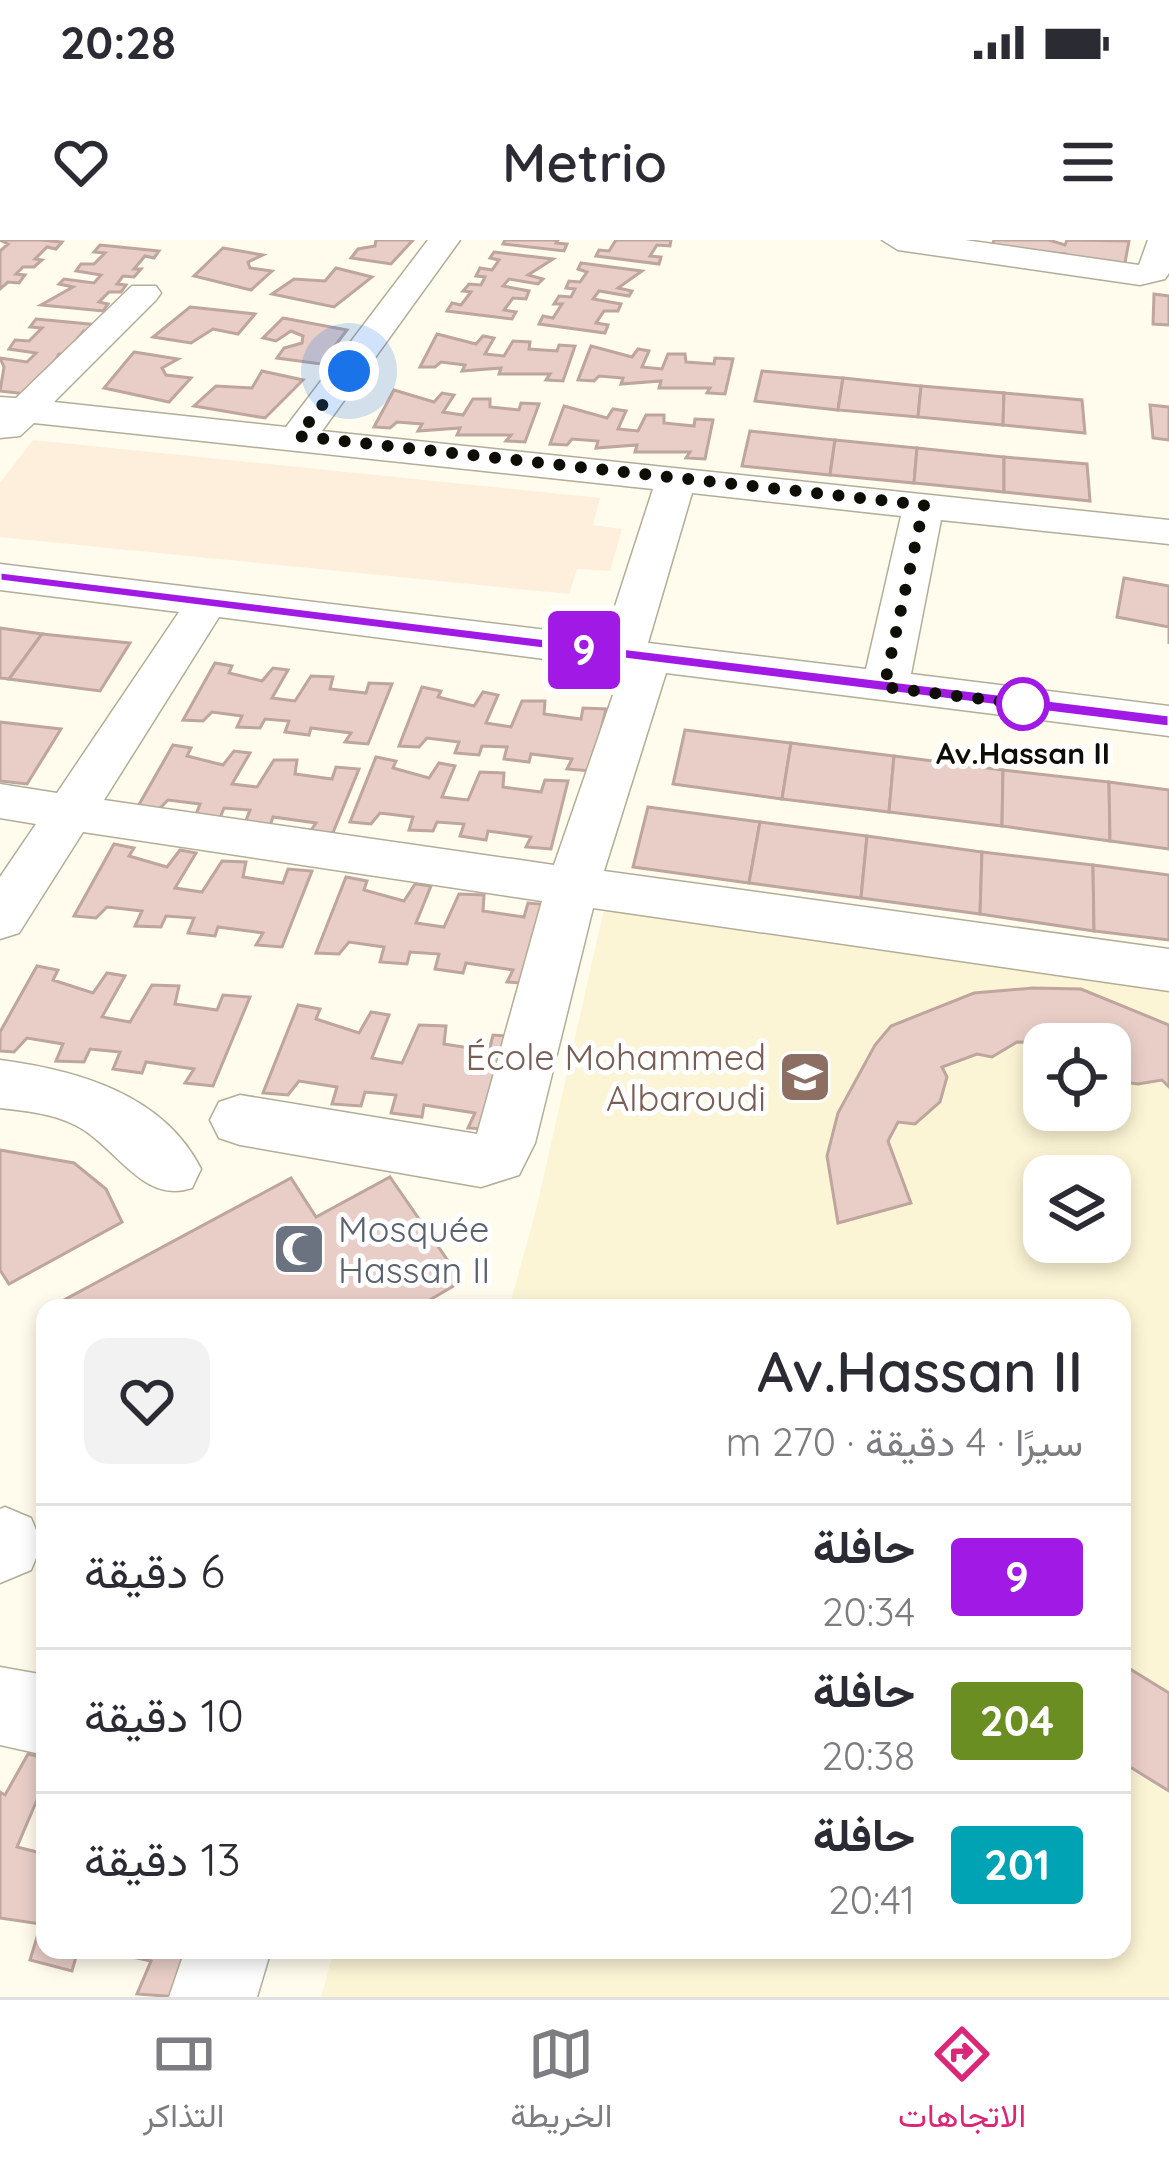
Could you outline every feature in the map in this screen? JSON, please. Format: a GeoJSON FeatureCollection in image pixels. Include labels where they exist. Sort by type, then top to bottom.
{"type":"FeatureCollection","features":[{"type":"Feature","properties":{"kind":"street"},"geometry":{"type":"LineString","coordinates":[[298,436],[444,240]]}},
{"type":"Feature","properties":{"kind":"street"},"geometry":{"type":"LineString","coordinates":[[898,240],[1139,275],[1156,268],[1164,240]]}},
{"type":"Feature","properties":{"kind":"street"},"geometry":{"type":"LineString","coordinates":[[8,418],[144,292]]}},
{"type":"Feature","properties":{"kind":"street"},"geometry":{"type":"LineString","coordinates":[[8,418],[298,436],[1169,532]]}},
{"type":"Feature","properties":{"kind":"street"},"geometry":{"type":"LineString","coordinates":[[240,1120],[481,1160],[497,1157],[505,1143],[635,656],[676,478]]}},
{"type":"Feature","properties":{"kind":"street"},"geometry":{"type":"LineString","coordinates":[[884,687],[924,505]]}},
{"type":"Feature","properties":{"kind":"street"},"geometry":{"type":"LineString","coordinates":[[0,577],[1169,721]]}},
{"type":"Feature","properties":{"kind":"street"},"geometry":{"type":"LineString","coordinates":[[0,919],[206,604]]}},
{"type":"Feature","properties":{"kind":"street"},"geometry":{"type":"LineString","coordinates":[[0,801],[1169,970]]}},
{"type":"Feature","properties":{"kind":"street"},"geometry":{"type":"LineString","coordinates":[[0,1084],[52,1090],[100,1107],[140,1133],[170,1169]]}},
{"type":"Feature","properties":{"kind":"street"},"geometry":{"type":"LineString","coordinates":[[0,1706],[36,1713]]}},
{"type":"Feature","properties":{"kind":"street"},"geometry":{"type":"LineString","coordinates":[[213,1997],[225,1959]]}},
{"type":"Feature","properties":{"kind":"shaded area"},"geometry":{"type":"Polygon","coordinates":[[[33,440],[600,498],[593,525],[622,529],[610,571],[577,569],[569,594],[0,537],[0,483],[33,440]]]}},
{"type":"Feature","properties":{"kind":"shaded area","name":"École Mohammed Albaroudi"},"geometry":{"type":"Polygon","coordinates":[[[607,896],[1169,980],[1169,1997],[321,1997],[332,1959],[1131,1959],[1131,1299],[511,1299],[607,896]]]}},
{"type":"Feature","properties":{"kind":"building"},"geometry":{"type":"Polygon","coordinates":[[[0,240],[62,242],[56,249],[47,247],[34,267],[23,267],[16,274],[25,275],[19,283],[8,282],[0,289],[0,251],[8,244],[0,240]]]}},
{"type":"Feature","properties":{"kind":"building"},"geometry":{"type":"Polygon","coordinates":[[[376,240],[413,240],[391,264],[351,258],[358,249],[375,246],[376,240]]]}},
{"type":"Feature","properties":{"kind":"building"},"geometry":{"type":"Polygon","coordinates":[[[505,240],[567,244],[564,251],[503,244],[505,240]]]}},
{"type":"Feature","properties":{"kind":"building"},"geometry":{"type":"Polygon","coordinates":[[[616,240],[671,240],[670,246],[657,245],[650,256],[661,257],[659,264],[596,256],[599,250],[609,251],[616,240]]]}},
{"type":"Feature","properties":{"kind":"building"},"geometry":{"type":"Polygon","coordinates":[[[994,240],[1049,240],[1065,245],[1067,240],[1129,241],[1124,268],[1064,259],[1065,254],[991,249],[994,240]]]}},
{"type":"Feature","properties":{"kind":"building"},"geometry":{"type":"Polygon","coordinates":[[[100,245],[159,251],[154,258],[145,256],[134,269],[141,269],[134,277],[123,276],[117,284],[126,285],[121,292],[109,292],[99,302],[108,304],[103,311],[41,305],[73,287],[59,284],[64,279],[94,283],[101,275],[76,271],[105,253],[94,252],[100,245]]]}},
{"type":"Feature","properties":{"kind":"building"},"geometry":{"type":"Polygon","coordinates":[[[223,248],[263,255],[248,262],[250,268],[272,271],[251,290],[194,276],[223,248]]]}},
{"type":"Feature","properties":{"kind":"building"},"geometry":{"type":"Polygon","coordinates":[[[494,252],[553,259],[528,275],[543,279],[538,284],[509,279],[503,286],[529,291],[526,299],[513,298],[504,310],[516,312],[512,319],[447,311],[452,303],[461,305],[471,292],[463,291],[469,284],[481,285],[485,277],[476,276],[480,268],[492,270],[499,260],[490,258],[494,252]]]}},
{"type":"Feature","properties":{"kind":"building"},"geometry":{"type":"Polygon","coordinates":[[[581,263],[642,271],[618,288],[632,291],[629,296],[599,291],[593,299],[621,304],[618,311],[604,311],[596,323],[608,325],[605,333],[539,324],[543,316],[553,318],[562,304],[554,304],[559,296],[571,297],[575,289],[566,288],[569,281],[580,282],[587,272],[578,269],[581,263]]]}},
{"type":"Feature","properties":{"kind":"building"},"geometry":{"type":"Polygon","coordinates":[[[336,268],[372,277],[334,307],[272,294],[294,279],[325,281],[336,268]]]}},
{"type":"Feature","properties":{"kind":"building"},"geometry":{"type":"Polygon","coordinates":[[[1154,294],[1169,296],[1169,325],[1153,324],[1154,294]]]}},
{"type":"Feature","properties":{"kind":"building"},"geometry":{"type":"Polygon","coordinates":[[[190,307],[255,314],[238,334],[213,329],[191,343],[153,337],[190,307]]]}},
{"type":"Feature","properties":{"kind":"building"},"geometry":{"type":"Polygon","coordinates":[[[283,318],[347,330],[321,364],[277,358],[284,348],[302,343],[303,336],[291,331],[276,341],[263,338],[283,318]]]}},
{"type":"Feature","properties":{"kind":"building"},"geometry":{"type":"Polygon","coordinates":[[[36,319],[100,325],[94,333],[84,331],[71,346],[71,355],[59,354],[35,395],[0,391],[4,367],[0,358],[27,362],[36,353],[9,349],[15,340],[29,341],[42,328],[30,327],[36,319]]]}},
{"type":"Feature","properties":{"kind":"building"},"geometry":{"type":"Polygon","coordinates":[[[437,334],[476,344],[483,336],[494,338],[485,354],[504,356],[513,341],[530,342],[529,349],[557,351],[559,345],[575,346],[563,381],[546,380],[550,374],[499,374],[501,368],[462,371],[465,365],[441,362],[420,367],[437,334]]]}},
{"type":"Feature","properties":{"kind":"building"},"geometry":{"type":"Polygon","coordinates":[[[591,346],[632,357],[638,349],[649,351],[642,367],[662,369],[668,354],[685,354],[686,362],[714,364],[715,358],[733,359],[725,394],[707,393],[710,388],[659,388],[661,381],[621,384],[623,378],[599,376],[594,381],[578,380],[591,346]]]}},
{"type":"Feature","properties":{"kind":"building"},"geometry":{"type":"Polygon","coordinates":[[[134,352],[178,359],[162,368],[166,375],[191,378],[169,402],[104,388],[134,352]]]}},
{"type":"Feature","properties":{"kind":"building"},"geometry":{"type":"Polygon","coordinates":[[[262,371],[303,380],[265,418],[194,406],[216,386],[252,388],[262,371]]]}},
{"type":"Feature","properties":{"kind":"building"},"geometry":{"type":"Polygon","coordinates":[[[762,371],[843,378],[838,410],[755,401],[762,371]]]}},
{"type":"Feature","properties":{"kind":"building"},"geometry":{"type":"Polygon","coordinates":[[[843,378],[921,386],[918,417],[838,410],[843,378]]]}},
{"type":"Feature","properties":{"kind":"building"},"geometry":{"type":"Polygon","coordinates":[[[921,386],[1004,393],[1003,425],[918,417],[921,386]]]}},
{"type":"Feature","properties":{"kind":"building"},"geometry":{"type":"Polygon","coordinates":[[[394,390],[434,402],[442,393],[454,395],[443,412],[463,415],[473,399],[490,399],[490,407],[519,410],[521,403],[539,404],[525,442],[506,441],[511,435],[457,435],[460,428],[418,431],[422,424],[374,427],[394,390]]]}},
{"type":"Feature","properties":{"kind":"building"},"geometry":{"type":"Polygon","coordinates":[[[1004,393],[1082,400],[1085,433],[1003,425],[1004,393]]]}},
{"type":"Feature","properties":{"kind":"building"},"geometry":{"type":"Polygon","coordinates":[[[1150,405],[1169,407],[1169,440],[1153,438],[1150,405]]]}},
{"type":"Feature","properties":{"kind":"building"},"geometry":{"type":"Polygon","coordinates":[[[564,406],[607,418],[613,409],[626,411],[618,429],[638,431],[646,415],[664,415],[664,423],[694,426],[695,419],[713,420],[705,459],[686,458],[690,452],[635,452],[637,445],[596,448],[598,441],[572,439],[567,445],[550,444],[564,406]]]}},
{"type":"Feature","properties":{"kind":"building"},"geometry":{"type":"Polygon","coordinates":[[[750,431],[835,440],[830,475],[742,466],[750,431]]]}},
{"type":"Feature","properties":{"kind":"building"},"geometry":{"type":"Polygon","coordinates":[[[835,440],[917,448],[914,483],[830,475],[835,440]]]}},
{"type":"Feature","properties":{"kind":"building"},"geometry":{"type":"Polygon","coordinates":[[[917,448],[1004,457],[1004,492],[914,483],[917,448]]]}},
{"type":"Feature","properties":{"kind":"building"},"geometry":{"type":"Polygon","coordinates":[[[1004,457],[1087,464],[1090,501],[1004,492],[1004,457]]]}},
{"type":"Feature","properties":{"kind":"building"},"geometry":{"type":"Polygon","coordinates":[[[1124,578],[1169,586],[1169,627],[1117,617],[1124,578]]]}},
{"type":"Feature","properties":{"kind":"building"},"geometry":{"type":"Polygon","coordinates":[[[0,628],[42,634],[9,679],[0,678],[0,628]]]}},
{"type":"Feature","properties":{"kind":"building"},"geometry":{"type":"Polygon","coordinates":[[[42,634],[130,643],[100,691],[9,679],[42,634]]]}},
{"type":"Feature","properties":{"kind":"building"},"geometry":{"type":"Polygon","coordinates":[[[215,663],[232,666],[229,673],[262,681],[273,668],[288,670],[272,698],[295,701],[311,676],[333,677],[330,689],[366,693],[369,683],[392,684],[368,744],[345,742],[351,733],[311,728],[309,735],[285,732],[289,721],[265,719],[260,728],[237,727],[242,716],[212,712],[203,721],[183,720],[215,663]]]}},
{"type":"Feature","properties":{"kind":"building"},"geometry":{"type":"Polygon","coordinates":[[[422,687],[441,691],[438,697],[474,706],[483,692],[498,695],[486,723],[511,727],[522,701],[545,701],[544,714],[581,719],[583,708],[606,709],[591,771],[567,769],[572,759],[531,754],[529,762],[504,759],[507,747],[482,746],[479,755],[455,753],[459,742],[427,738],[419,747],[399,746],[422,687]]]}},
{"type":"Feature","properties":{"kind":"building"},"geometry":{"type":"Polygon","coordinates":[[[0,722],[61,729],[27,784],[0,781],[0,722]]]}},
{"type":"Feature","properties":{"kind":"building"},"geometry":{"type":"Polygon","coordinates":[[[685,730],[791,743],[782,799],[673,784],[685,730]]]}},
{"type":"Feature","properties":{"kind":"building"},"geometry":{"type":"Polygon","coordinates":[[[791,743],[894,756],[889,812],[782,799],[791,743]]]}},
{"type":"Feature","properties":{"kind":"building"},"geometry":{"type":"Polygon","coordinates":[[[173,745],[191,748],[187,756],[223,765],[234,751],[250,753],[232,784],[257,787],[274,760],[297,760],[295,774],[332,779],[336,767],[359,769],[332,835],[309,833],[316,823],[273,817],[270,826],[245,823],[250,810],[224,808],[220,818],[195,817],[200,804],[168,800],[158,810],[137,808],[173,745]]]}},
{"type":"Feature","properties":{"kind":"building"},"geometry":{"type":"Polygon","coordinates":[[[894,756],[1003,770],[1002,826],[889,812],[894,756]]]}},
{"type":"Feature","properties":{"kind":"building"},"geometry":{"type":"Polygon","coordinates":[[[376,757],[396,761],[393,768],[429,778],[439,763],[455,766],[442,797],[468,800],[480,772],[504,773],[503,787],[541,792],[545,780],[568,781],[551,849],[526,847],[531,837],[488,831],[486,840],[460,836],[464,824],[437,822],[433,831],[409,830],[413,817],[380,813],[371,824],[350,822],[376,757]]]}},
{"type":"Feature","properties":{"kind":"building"},"geometry":{"type":"Polygon","coordinates":[[[1003,770],[1109,782],[1110,841],[1002,826],[1003,770]]]}},
{"type":"Feature","properties":{"kind":"building"},"geometry":{"type":"Polygon","coordinates":[[[1109,782],[1169,790],[1169,849],[1110,841],[1109,782]]]}},
{"type":"Feature","properties":{"kind":"building"},"geometry":{"type":"Polygon","coordinates":[[[648,807],[760,822],[749,883],[633,867],[648,807]]]}},
{"type":"Feature","properties":{"kind":"building"},"geometry":{"type":"Polygon","coordinates":[[[760,822],[867,836],[861,898],[749,883],[760,822]]]}},
{"type":"Feature","properties":{"kind":"building"},"geometry":{"type":"Polygon","coordinates":[[[867,836],[982,852],[980,914],[861,898],[867,836]]]}},
{"type":"Feature","properties":{"kind":"building"},"geometry":{"type":"Polygon","coordinates":[[[114,844],[134,848],[129,856],[167,867],[180,850],[196,853],[175,888],[202,892],[222,861],[246,862],[243,877],[283,883],[288,869],[312,871],[282,947],[256,945],[263,933],[218,927],[215,936],[188,933],[194,918],[166,916],[161,927],[135,926],[142,911],[107,907],[96,918],[74,916],[114,844]]]}},
{"type":"Feature","properties":{"kind":"building"},"geometry":{"type":"Polygon","coordinates":[[[982,852],[1093,865],[1094,931],[980,914],[982,852]]]}},
{"type":"Feature","properties":{"kind":"building"},"geometry":{"type":"Polygon","coordinates":[[[1093,865],[1169,875],[1169,940],[1094,931],[1093,865]]]}},
{"type":"Feature","properties":{"kind":"building"},"geometry":{"type":"Polygon","coordinates":[[[346,877],[367,881],[364,890],[404,901],[415,884],[431,886],[416,923],[444,927],[459,894],[484,895],[483,911],[524,917],[528,903],[553,905],[533,984],[507,982],[513,970],[466,963],[463,973],[435,969],[439,954],[410,952],[407,964],[380,962],[384,947],[349,942],[339,954],[316,953],[346,877]]]}},
{"type":"Feature","properties":{"kind":"building"},"geometry":{"type":"Polygon","coordinates":[[[37,966],[58,970],[53,980],[93,993],[107,973],[125,976],[102,1017],[130,1022],[152,985],[179,986],[175,1004],[217,1010],[223,995],[250,997],[213,1086],[185,1083],[194,1069],[146,1062],[142,1073],[113,1069],[120,1052],[90,1049],[84,1062],[56,1061],[63,1044],[27,1038],[14,1052],[0,1051],[0,1032],[37,966]]]}},
{"type":"Feature","properties":{"kind":"building"},"geometry":{"type":"Polygon","coordinates":[[[1081,989],[1169,1025],[1169,1087],[1162,1080],[1131,1083],[1131,1023],[1023,1023],[1023,1042],[992,1057],[977,1054],[942,1067],[947,1077],[940,1102],[915,1124],[898,1122],[888,1141],[911,1203],[838,1223],[827,1156],[838,1113],[875,1045],[891,1026],[974,993],[1081,989]]]}},
{"type":"Feature","properties":{"kind":"building"},"geometry":{"type":"Polygon","coordinates":[[[298,1005],[320,1009],[316,1019],[359,1033],[371,1012],[389,1015],[372,1058],[402,1063],[419,1025],[446,1026],[444,1044],[489,1051],[493,1035],[520,1037],[497,1130],[468,1128],[475,1113],[424,1105],[422,1117],[391,1113],[396,1095],[365,1092],[361,1106],[332,1104],[337,1087],[299,1081],[288,1095],[263,1093],[298,1005]]]}},
{"type":"Feature","properties":{"kind":"building"},"geometry":{"type":"Polygon","coordinates":[[[0,1150],[74,1163],[106,1189],[122,1222],[9,1284],[0,1270],[0,1150]]]}},
{"type":"Feature","properties":{"kind":"building","name":"Mosquée Hassan II"},"geometry":{"type":"Polygon","coordinates":[[[390,1177],[462,1281],[431,1299],[66,1299],[291,1178],[316,1217],[390,1177]]]}},
{"type":"Feature","properties":{"kind":"building"},"geometry":{"type":"Polygon","coordinates":[[[1131,1670],[1169,1693],[1169,1791],[1131,1768],[1131,1670]]]}},
{"type":"Feature","properties":{"kind":"building"},"geometry":{"type":"Polygon","coordinates":[[[28,1754],[36,1756],[36,1802],[17,1847],[36,1852],[36,1923],[0,1918],[0,1792],[5,1795],[28,1754]]]}},
{"type":"Feature","properties":{"kind":"building"},"geometry":{"type":"Polygon","coordinates":[[[36,1940],[36,1959],[75,1959],[72,1971],[30,1960],[36,1940]]]}},
{"type":"Feature","properties":{"kind":"building"},"geometry":{"type":"Polygon","coordinates":[[[142,1959],[190,1959],[179,1997],[137,1994],[151,1961],[142,1959]]]}},
{"type":"Feature","properties":{"kind":"bus line","name":"9"},"geometry":{"type":"LineString","coordinates":[[0,577],[1169,721]]}},
{"type":"Feature","properties":{"kind":"place","name":"Av.Hassan II"},"geometry":{"type":"Point","coordinates":[1023,704]}},
{"type":"Feature","properties":{"kind":"place","name":"École Mohammed Albaroudi"},"geometry":{"type":"Point","coordinates":[805,1077]}},
{"type":"Feature","properties":{"kind":"place","name":"Mosquée Hassan II"},"geometry":{"type":"Point","coordinates":[299,1249]}},
{"type":"Feature","properties":{"kind":"route"},"geometry":{"type":"LineString","coordinates":[[349,371],[298,436],[924,505],[884,687],[1023,704]]}}]}
